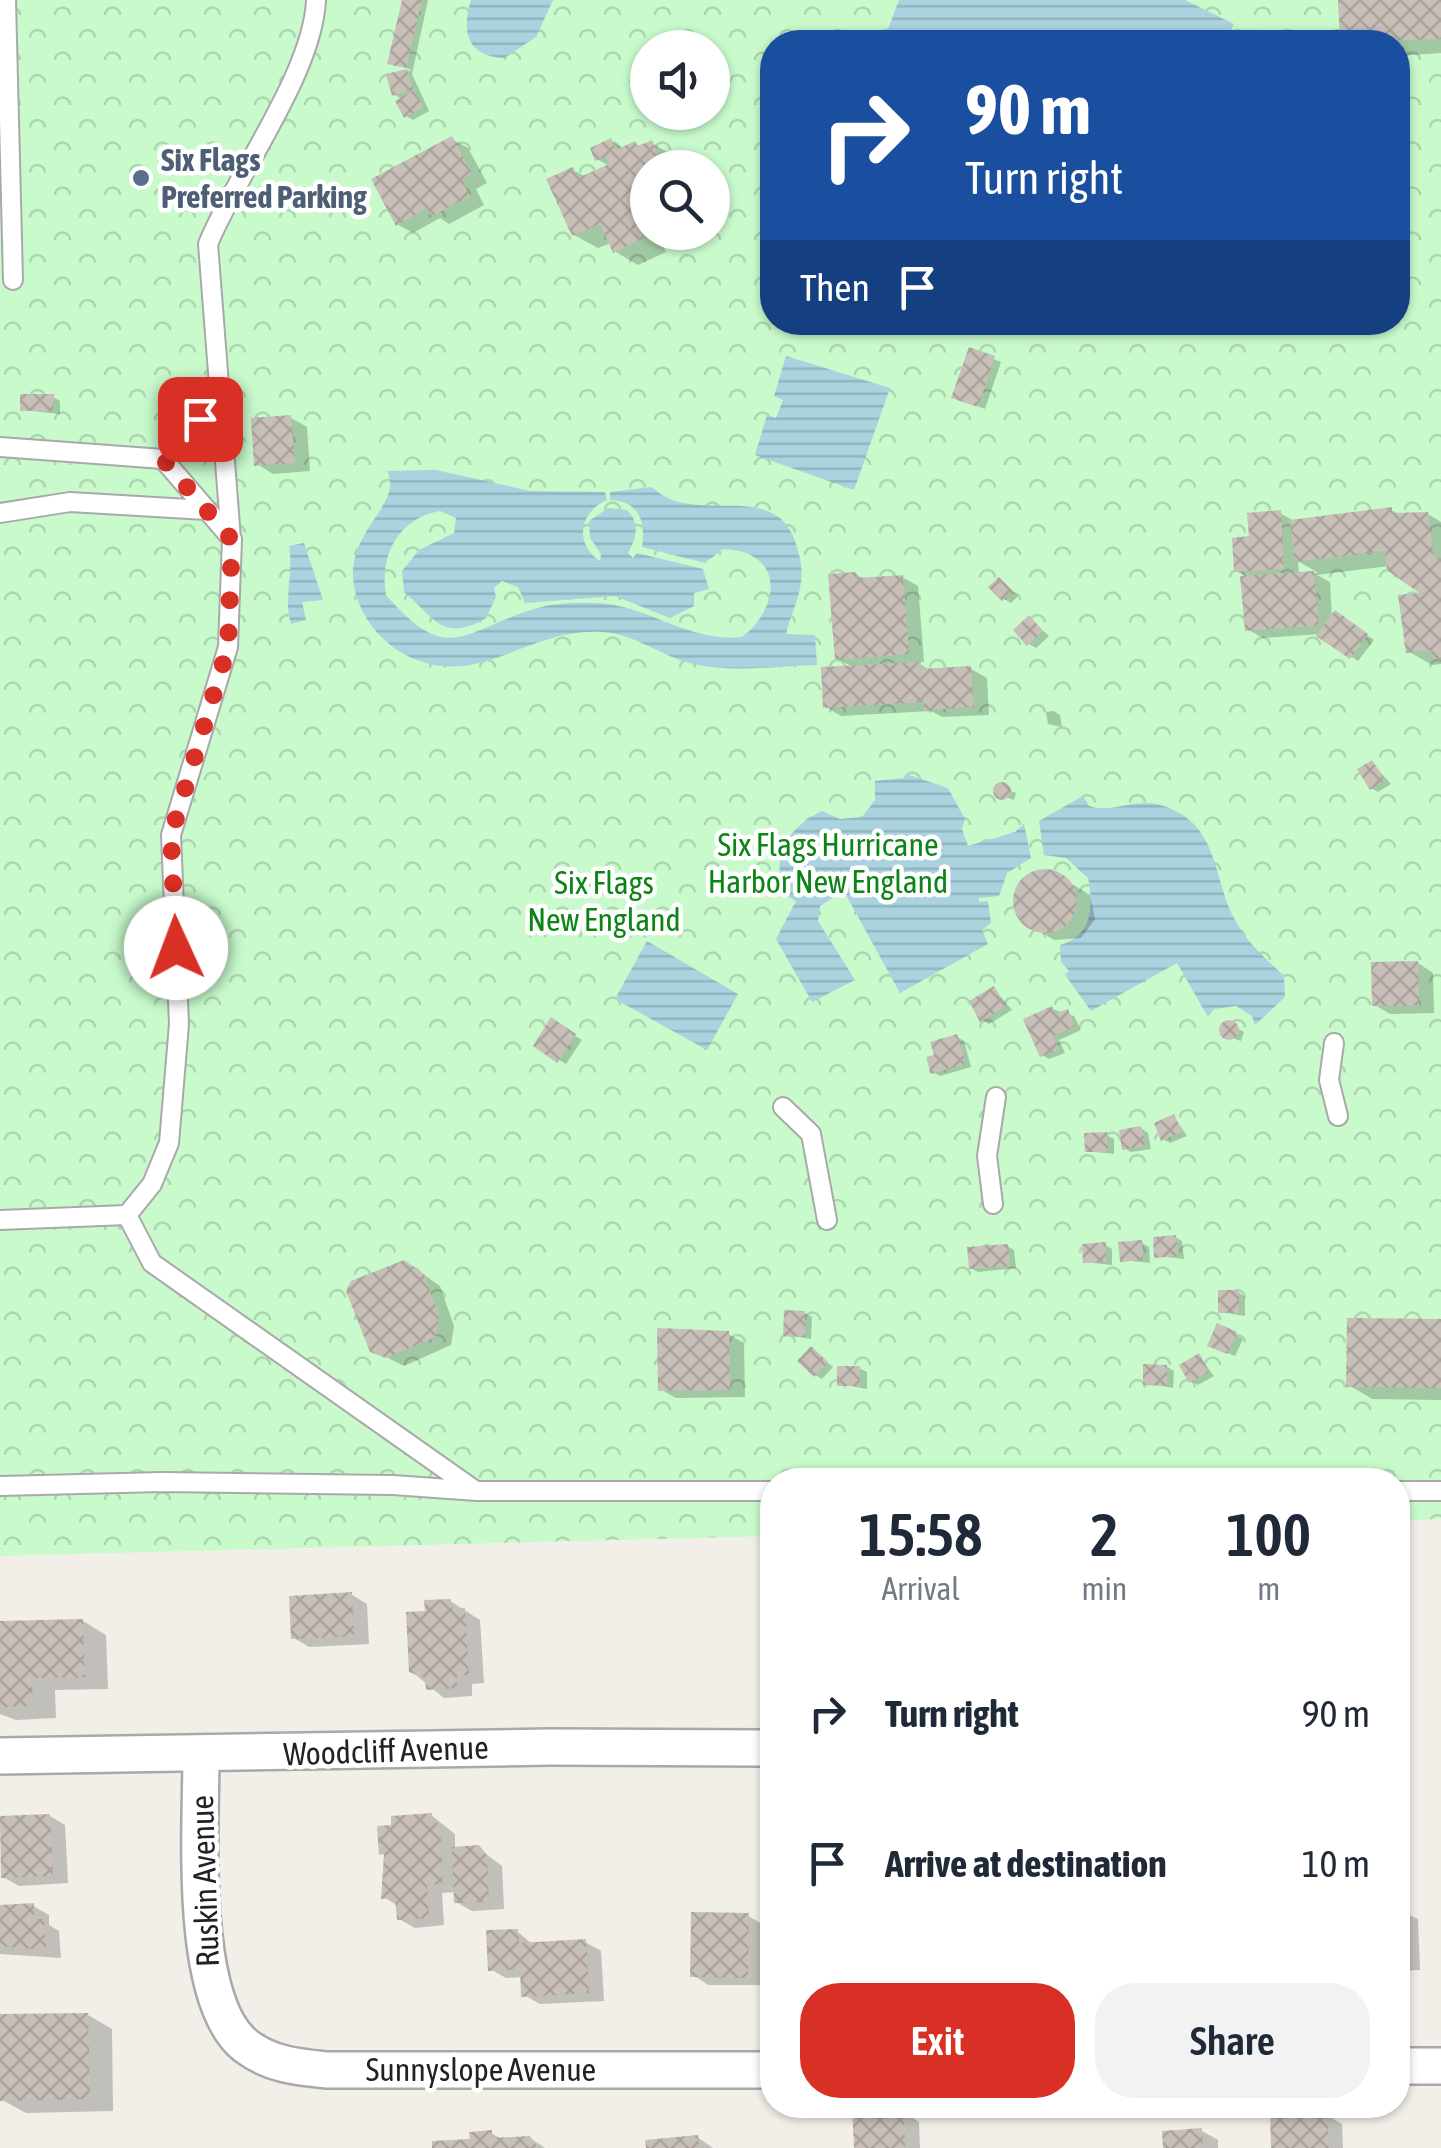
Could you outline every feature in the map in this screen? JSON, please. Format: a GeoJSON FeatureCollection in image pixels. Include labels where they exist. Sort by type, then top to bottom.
{"type":"FeatureCollection","features":[{"type":"Feature","properties":{"kind":"street","name":"Woodcliff Avenue"},"geometry":{"type":"LineString","coordinates":[[0,1756],[201,1756],[550,1746],[760,1748]]}},
{"type":"Feature","properties":{"kind":"street","name":"Ruskin Avenue"},"geometry":{"type":"LineString","coordinates":[[201,1756],[205,1927],[216,2004]]}},
{"type":"Feature","properties":{"kind":"street","name":"Sunnyslope Avenue"},"geometry":{"type":"LineString","coordinates":[[216,2004],[244,2044],[287,2066],[327,2070],[760,2070]]}},
{"type":"Feature","properties":{"kind":"street"},"geometry":{"type":"LineString","coordinates":[[1410,2066],[1441,2066]]}},
{"type":"Feature","properties":{"kind":"lane"},"geometry":{"type":"LineString","coordinates":[[6,0],[13,280]]}},
{"type":"Feature","properties":{"kind":"lane"},"geometry":{"type":"LineString","coordinates":[[127,1216],[152,1184],[169,1143],[179,1024],[171,835],[228,647],[232,540],[208,244],[226,201],[301,62],[316,0]]}},
{"type":"Feature","properties":{"kind":"lane"},"geometry":{"type":"LineString","coordinates":[[0,447],[95,458],[163,459],[200,419],[217,381]]}},
{"type":"Feature","properties":{"kind":"lane"},"geometry":{"type":"LineString","coordinates":[[163,459],[232,540]]}},
{"type":"Feature","properties":{"kind":"lane"},"geometry":{"type":"LineString","coordinates":[[0,513],[70,502],[206,510]]}},
{"type":"Feature","properties":{"kind":"lane"},"geometry":{"type":"LineString","coordinates":[[1334,1043],[1330,1080],[1338,1116]]}},
{"type":"Feature","properties":{"kind":"lane"},"geometry":{"type":"LineString","coordinates":[[993,1204],[988,1127],[996,1097]]}},
{"type":"Feature","properties":{"kind":"lane"},"geometry":{"type":"LineString","coordinates":[[783,1107],[810,1134],[827,1220]]}},
{"type":"Feature","properties":{"kind":"lane"},"geometry":{"type":"LineString","coordinates":[[0,1220],[127,1216]]}},
{"type":"Feature","properties":{"kind":"lane"},"geometry":{"type":"LineString","coordinates":[[127,1216],[152,1263],[476,1491]]}},
{"type":"Feature","properties":{"kind":"lane"},"geometry":{"type":"LineString","coordinates":[[0,1486],[162,1482],[393,1485],[476,1491],[760,1491]]}},
{"type":"Feature","properties":{"kind":"lane"},"geometry":{"type":"LineString","coordinates":[[1410,1491],[1441,1491]]}},
{"type":"Feature","properties":{"kind":"green space","name":"Six Flags New England"},"geometry":{"type":"Polygon","coordinates":[[[0,0],[1441,0],[1441,1519],[1410,1520],[1410,1468],[760,1468],[760,1536],[0,1556],[0,0]]]}},
{"type":"Feature","properties":{"kind":"water"},"geometry":{"type":"Polygon","coordinates":[[[471,0],[553,0],[536,37],[504,58],[482,53],[470,40],[467,22],[471,0]]]}},
{"type":"Feature","properties":{"kind":"water"},"geometry":{"type":"Polygon","coordinates":[[[899,0],[1185,0],[1234,24],[1231,30],[888,30],[899,0]]]}},
{"type":"Feature","properties":{"kind":"water"},"geometry":{"type":"Polygon","coordinates":[[[786,356],[890,388],[854,490],[755,455],[767,415],[776,418],[783,400],[774,396],[786,356]]]}},
{"type":"Feature","properties":{"kind":"water"},"geometry":{"type":"Polygon","coordinates":[[[436,470],[530,491],[605,492],[607,500],[590,512],[583,529],[592,554],[600,561],[601,554],[590,538],[589,521],[608,508],[627,510],[636,526],[628,553],[633,558],[637,553],[703,569],[709,589],[694,593],[694,606],[670,618],[615,596],[525,603],[518,587],[502,581],[494,588],[496,597],[486,618],[449,628],[431,618],[404,592],[402,571],[419,550],[454,533],[456,518],[440,511],[413,521],[403,530],[386,566],[386,595],[425,631],[457,637],[541,607],[587,603],[614,605],[704,634],[742,637],[755,624],[770,596],[766,570],[757,559],[743,552],[723,549],[705,563],[642,547],[643,529],[638,514],[628,504],[610,500],[610,492],[652,487],[669,499],[689,504],[752,507],[771,512],[786,524],[796,544],[802,572],[786,634],[815,635],[817,665],[709,667],[682,661],[625,636],[601,632],[548,639],[478,663],[455,666],[430,664],[404,654],[377,632],[362,611],[353,579],[355,559],[361,541],[387,498],[387,471],[436,470]]]}},
{"type":"Feature","properties":{"kind":"water"},"geometry":{"type":"Polygon","coordinates":[[[304,543],[323,600],[302,602],[306,620],[291,624],[289,546],[304,543]]]}},
{"type":"Feature","properties":{"kind":"water"},"geometry":{"type":"Polygon","coordinates":[[[906,774],[948,788],[965,819],[962,829],[968,846],[1015,832],[1024,824],[1031,858],[1007,873],[999,896],[979,898],[979,902],[988,901],[991,923],[982,930],[988,944],[900,993],[846,895],[839,894],[820,906],[818,921],[855,980],[812,1002],[776,939],[796,901],[786,896],[780,873],[785,843],[822,811],[840,819],[862,817],[875,800],[875,781],[905,778],[906,774]]]}},
{"type":"Feature","properties":{"kind":"water"},"geometry":{"type":"Polygon","coordinates":[[[1083,796],[1089,806],[1098,808],[1144,803],[1164,806],[1195,825],[1205,838],[1239,927],[1284,976],[1285,997],[1255,1025],[1252,1016],[1236,1006],[1214,1009],[1208,1017],[1177,963],[1091,1011],[1065,975],[1069,971],[1061,962],[1060,945],[1085,928],[1091,900],[1088,878],[1066,858],[1044,855],[1039,821],[1083,796]]]}},
{"type":"Feature","properties":{"kind":"water"},"geometry":{"type":"Polygon","coordinates":[[[647,941],[738,994],[707,1050],[615,999],[647,941]]]}},
{"type":"Feature","properties":{"kind":"building"},"geometry":{"type":"Polygon","coordinates":[[[402,0],[422,0],[406,68],[387,64],[402,0]]]}},
{"type":"Feature","properties":{"kind":"building"},"geometry":{"type":"Polygon","coordinates":[[[1338,0],[1441,0],[1441,39],[1410,40],[1410,30],[1339,30],[1338,0]]]}},
{"type":"Feature","properties":{"kind":"building"},"geometry":{"type":"Polygon","coordinates":[[[407,69],[413,90],[392,96],[386,74],[407,69]]]}},
{"type":"Feature","properties":{"kind":"building"},"geometry":{"type":"Polygon","coordinates":[[[414,90],[423,107],[404,118],[395,101],[414,90]]]}},
{"type":"Feature","properties":{"kind":"building"},"geometry":{"type":"Polygon","coordinates":[[[452,136],[472,174],[462,180],[470,196],[432,216],[427,208],[396,226],[371,179],[452,136]]]}},
{"type":"Feature","properties":{"kind":"building"},"geometry":{"type":"Polygon","coordinates":[[[611,138],[616,150],[635,141],[638,146],[652,140],[656,150],[630,150],[630,245],[613,253],[600,224],[572,236],[546,179],[573,167],[578,178],[609,164],[606,157],[595,161],[590,148],[611,138]]]}},
{"type":"Feature","properties":{"kind":"building"},"geometry":{"type":"Polygon","coordinates":[[[969,347],[995,356],[978,407],[951,398],[969,347]]]}},
{"type":"Feature","properties":{"kind":"building"},"geometry":{"type":"Polygon","coordinates":[[[20,394],[54,394],[53,411],[20,411],[20,394]]]}},
{"type":"Feature","properties":{"kind":"building"},"geometry":{"type":"Polygon","coordinates":[[[291,415],[295,463],[254,466],[251,418],[291,415]]]}},
{"type":"Feature","properties":{"kind":"building"},"geometry":{"type":"Polygon","coordinates":[[[1392,507],[1392,513],[1428,512],[1434,558],[1441,558],[1441,659],[1432,659],[1431,650],[1406,653],[1398,595],[1419,593],[1387,570],[1385,551],[1295,562],[1290,520],[1392,507]]]}},
{"type":"Feature","properties":{"kind":"building"},"geometry":{"type":"Polygon","coordinates":[[[1281,510],[1284,569],[1234,572],[1232,538],[1249,536],[1247,513],[1281,510]]]}},
{"type":"Feature","properties":{"kind":"building"},"geometry":{"type":"Polygon","coordinates":[[[1314,571],[1319,625],[1245,631],[1240,576],[1314,571]]]}},
{"type":"Feature","properties":{"kind":"building"},"geometry":{"type":"Polygon","coordinates":[[[856,572],[857,578],[903,575],[909,654],[835,660],[828,574],[856,572]]]}},
{"type":"Feature","properties":{"kind":"building"},"geometry":{"type":"Polygon","coordinates":[[[999,577],[1013,591],[1002,601],[988,587],[999,577]]]}},
{"type":"Feature","properties":{"kind":"building"},"geometry":{"type":"Polygon","coordinates":[[[1335,610],[1368,634],[1350,659],[1316,636],[1335,610]]]}},
{"type":"Feature","properties":{"kind":"building"},"geometry":{"type":"Polygon","coordinates":[[[1029,615],[1043,631],[1027,646],[1013,630],[1029,615]]]}},
{"type":"Feature","properties":{"kind":"building"},"geometry":{"type":"Polygon","coordinates":[[[921,662],[921,669],[971,666],[974,707],[924,710],[924,702],[823,708],[821,667],[921,662]]]}},
{"type":"Feature","properties":{"kind":"building"},"geometry":{"type":"Polygon","coordinates":[[[1372,760],[1385,780],[1370,790],[1357,769],[1372,760]]]}},
{"type":"Feature","properties":{"kind":"building"},"geometry":{"type":"Polygon","coordinates":[[[1002,782],[1009,784],[1009,798],[1002,800],[995,798],[993,791],[995,784],[1002,782]]]}},
{"type":"Feature","properties":{"kind":"building"},"geometry":{"type":"Polygon","coordinates":[[[1045,869],[1068,878],[1077,901],[1068,924],[1045,933],[1022,924],[1013,901],[1022,878],[1045,869]]]}},
{"type":"Feature","properties":{"kind":"building"},"geometry":{"type":"Polygon","coordinates":[[[1418,961],[1419,1005],[1372,1006],[1371,962],[1418,961]]]}},
{"type":"Feature","properties":{"kind":"building"},"geometry":{"type":"Polygon","coordinates":[[[994,986],[1006,1006],[980,1022],[969,1001],[994,986]]]}},
{"type":"Feature","properties":{"kind":"building"},"geometry":{"type":"Polygon","coordinates":[[[1052,1006],[1055,1014],[1068,1009],[1075,1026],[1053,1036],[1059,1049],[1040,1057],[1023,1019],[1052,1006]]]}},
{"type":"Feature","properties":{"kind":"building"},"geometry":{"type":"Polygon","coordinates":[[[551,1017],[576,1034],[557,1063],[533,1046],[551,1017]]]}},
{"type":"Feature","properties":{"kind":"building"},"geometry":{"type":"Polygon","coordinates":[[[1229,1020],[1239,1030],[1229,1040],[1219,1030],[1229,1020]]]}},
{"type":"Feature","properties":{"kind":"building"},"geometry":{"type":"Polygon","coordinates":[[[957,1034],[966,1064],[931,1074],[926,1057],[934,1055],[930,1042],[957,1034]]]}},
{"type":"Feature","properties":{"kind":"building"},"geometry":{"type":"Polygon","coordinates":[[[1174,1114],[1182,1132],[1161,1141],[1154,1123],[1174,1114]]]}},
{"type":"Feature","properties":{"kind":"building"},"geometry":{"type":"Polygon","coordinates":[[[1141,1126],[1145,1146],[1122,1150],[1119,1130],[1141,1126]]]}},
{"type":"Feature","properties":{"kind":"building"},"geometry":{"type":"Polygon","coordinates":[[[1107,1132],[1108,1152],[1085,1152],[1084,1133],[1107,1132]]]}},
{"type":"Feature","properties":{"kind":"building"},"geometry":{"type":"Polygon","coordinates":[[[1176,1235],[1178,1256],[1154,1258],[1153,1237],[1176,1235]]]}},
{"type":"Feature","properties":{"kind":"building"},"geometry":{"type":"Polygon","coordinates":[[[1142,1240],[1143,1260],[1120,1262],[1118,1242],[1142,1240]]]}},
{"type":"Feature","properties":{"kind":"building"},"geometry":{"type":"Polygon","coordinates":[[[1106,1242],[1106,1262],[1083,1263],[1082,1244],[1106,1242]]]}},
{"type":"Feature","properties":{"kind":"building"},"geometry":{"type":"Polygon","coordinates":[[[1008,1244],[1010,1266],[969,1269],[967,1247],[1008,1244]]]}},
{"type":"Feature","properties":{"kind":"building"},"geometry":{"type":"Polygon","coordinates":[[[404,1260],[424,1274],[439,1316],[436,1337],[386,1358],[370,1352],[346,1291],[351,1281],[404,1260]]]}},
{"type":"Feature","properties":{"kind":"building"},"geometry":{"type":"Polygon","coordinates":[[[1218,1290],[1239,1290],[1239,1313],[1218,1313],[1218,1290]]]}},
{"type":"Feature","properties":{"kind":"building"},"geometry":{"type":"Polygon","coordinates":[[[784,1310],[805,1311],[805,1337],[783,1336],[784,1310]]]}},
{"type":"Feature","properties":{"kind":"building"},"geometry":{"type":"Polygon","coordinates":[[[1347,1318],[1441,1319],[1441,1388],[1346,1387],[1347,1318]]]}},
{"type":"Feature","properties":{"kind":"building"},"geometry":{"type":"Polygon","coordinates":[[[1217,1323],[1237,1332],[1227,1354],[1207,1346],[1217,1323]]]}},
{"type":"Feature","properties":{"kind":"building"},"geometry":{"type":"Polygon","coordinates":[[[657,1328],[729,1331],[730,1390],[658,1391],[657,1328]]]}},
{"type":"Feature","properties":{"kind":"building"},"geometry":{"type":"Polygon","coordinates":[[[811,1346],[828,1362],[814,1377],[797,1361],[811,1346]]]}},
{"type":"Feature","properties":{"kind":"building"},"geometry":{"type":"Polygon","coordinates":[[[1199,1353],[1209,1372],[1189,1383],[1179,1365],[1199,1353]]]}},
{"type":"Feature","properties":{"kind":"building"},"geometry":{"type":"Polygon","coordinates":[[[1143,1364],[1167,1365],[1167,1386],[1143,1385],[1143,1364]]]}},
{"type":"Feature","properties":{"kind":"building"},"geometry":{"type":"Polygon","coordinates":[[[837,1366],[860,1366],[860,1386],[837,1386],[837,1366]]]}},
{"type":"Feature","properties":{"kind":"building"},"geometry":{"type":"Polygon","coordinates":[[[352,1592],[354,1636],[291,1639],[289,1596],[352,1592]]]}},
{"type":"Feature","properties":{"kind":"building"},"geometry":{"type":"Polygon","coordinates":[[[451,1599],[452,1609],[465,1608],[469,1675],[457,1676],[457,1688],[426,1690],[425,1678],[409,1672],[406,1612],[425,1611],[424,1600],[451,1599]]]}},
{"type":"Feature","properties":{"kind":"building"},"geometry":{"type":"Polygon","coordinates":[[[83,1619],[85,1677],[32,1678],[33,1706],[0,1707],[0,1621],[83,1619]]]}},
{"type":"Feature","properties":{"kind":"building"},"geometry":{"type":"Polygon","coordinates":[[[432,1813],[432,1823],[440,1823],[443,1884],[427,1885],[429,1918],[397,1920],[395,1898],[381,1899],[384,1854],[379,1855],[377,1826],[391,1825],[391,1816],[432,1813]]]}},
{"type":"Feature","properties":{"kind":"building"},"geometry":{"type":"Polygon","coordinates":[[[50,1814],[53,1876],[1,1878],[0,1816],[50,1814]]]}},
{"type":"Feature","properties":{"kind":"building"},"geometry":{"type":"Polygon","coordinates":[[[479,1845],[487,1855],[489,1902],[454,1903],[452,1847],[479,1845]]]}},
{"type":"Feature","properties":{"kind":"building"},"geometry":{"type":"Polygon","coordinates":[[[34,1903],[34,1919],[44,1919],[46,1950],[0,1946],[0,1905],[34,1903]]]}},
{"type":"Feature","properties":{"kind":"building"},"geometry":{"type":"Polygon","coordinates":[[[691,1912],[749,1913],[748,1978],[690,1977],[691,1912]]]}},
{"type":"Feature","properties":{"kind":"building"},"geometry":{"type":"Polygon","coordinates":[[[518,1929],[519,1943],[586,1939],[589,1993],[521,1997],[520,1969],[488,1971],[486,1930],[518,1929]]]}},
{"type":"Feature","properties":{"kind":"building"},"geometry":{"type":"Polygon","coordinates":[[[88,2013],[90,2099],[0,2101],[0,2014],[88,2013]]]}},
{"type":"Feature","properties":{"kind":"building"},"geometry":{"type":"Polygon","coordinates":[[[853,2118],[904,2118],[905,2148],[854,2148],[853,2118]]]}},
{"type":"Feature","properties":{"kind":"building"},"geometry":{"type":"Polygon","coordinates":[[[1270,2118],[1327,2118],[1329,2148],[1271,2148],[1270,2118]]]}},
{"type":"Feature","properties":{"kind":"building"},"geometry":{"type":"Polygon","coordinates":[[[1202,2128],[1203,2148],[1163,2148],[1162,2131],[1202,2128]]]}},
{"type":"Feature","properties":{"kind":"building"},"geometry":{"type":"Polygon","coordinates":[[[492,2130],[492,2138],[530,2136],[538,2148],[432,2148],[432,2141],[470,2139],[469,2132],[492,2130]]]}},
{"type":"Feature","properties":{"kind":"building"},"geometry":{"type":"Polygon","coordinates":[[[698,2135],[699,2148],[646,2148],[645,2140],[698,2135]]]}},
{"type":"Feature","properties":{"kind":"place","name":"Six Flags Preferred Parking"},"geometry":{"type":"Point","coordinates":[141,178]}},
{"type":"Feature","properties":{"kind":"route"},"geometry":{"type":"LineString","coordinates":[[176,948],[171,835],[228,647],[232,540],[163,459],[200,419]]}},
{"type":"Feature","properties":{"kind":"park label","name":"Six Flags Hurricane Harbor New England"},"geometry":{"type":"Point","coordinates":[828,864]}}]}
